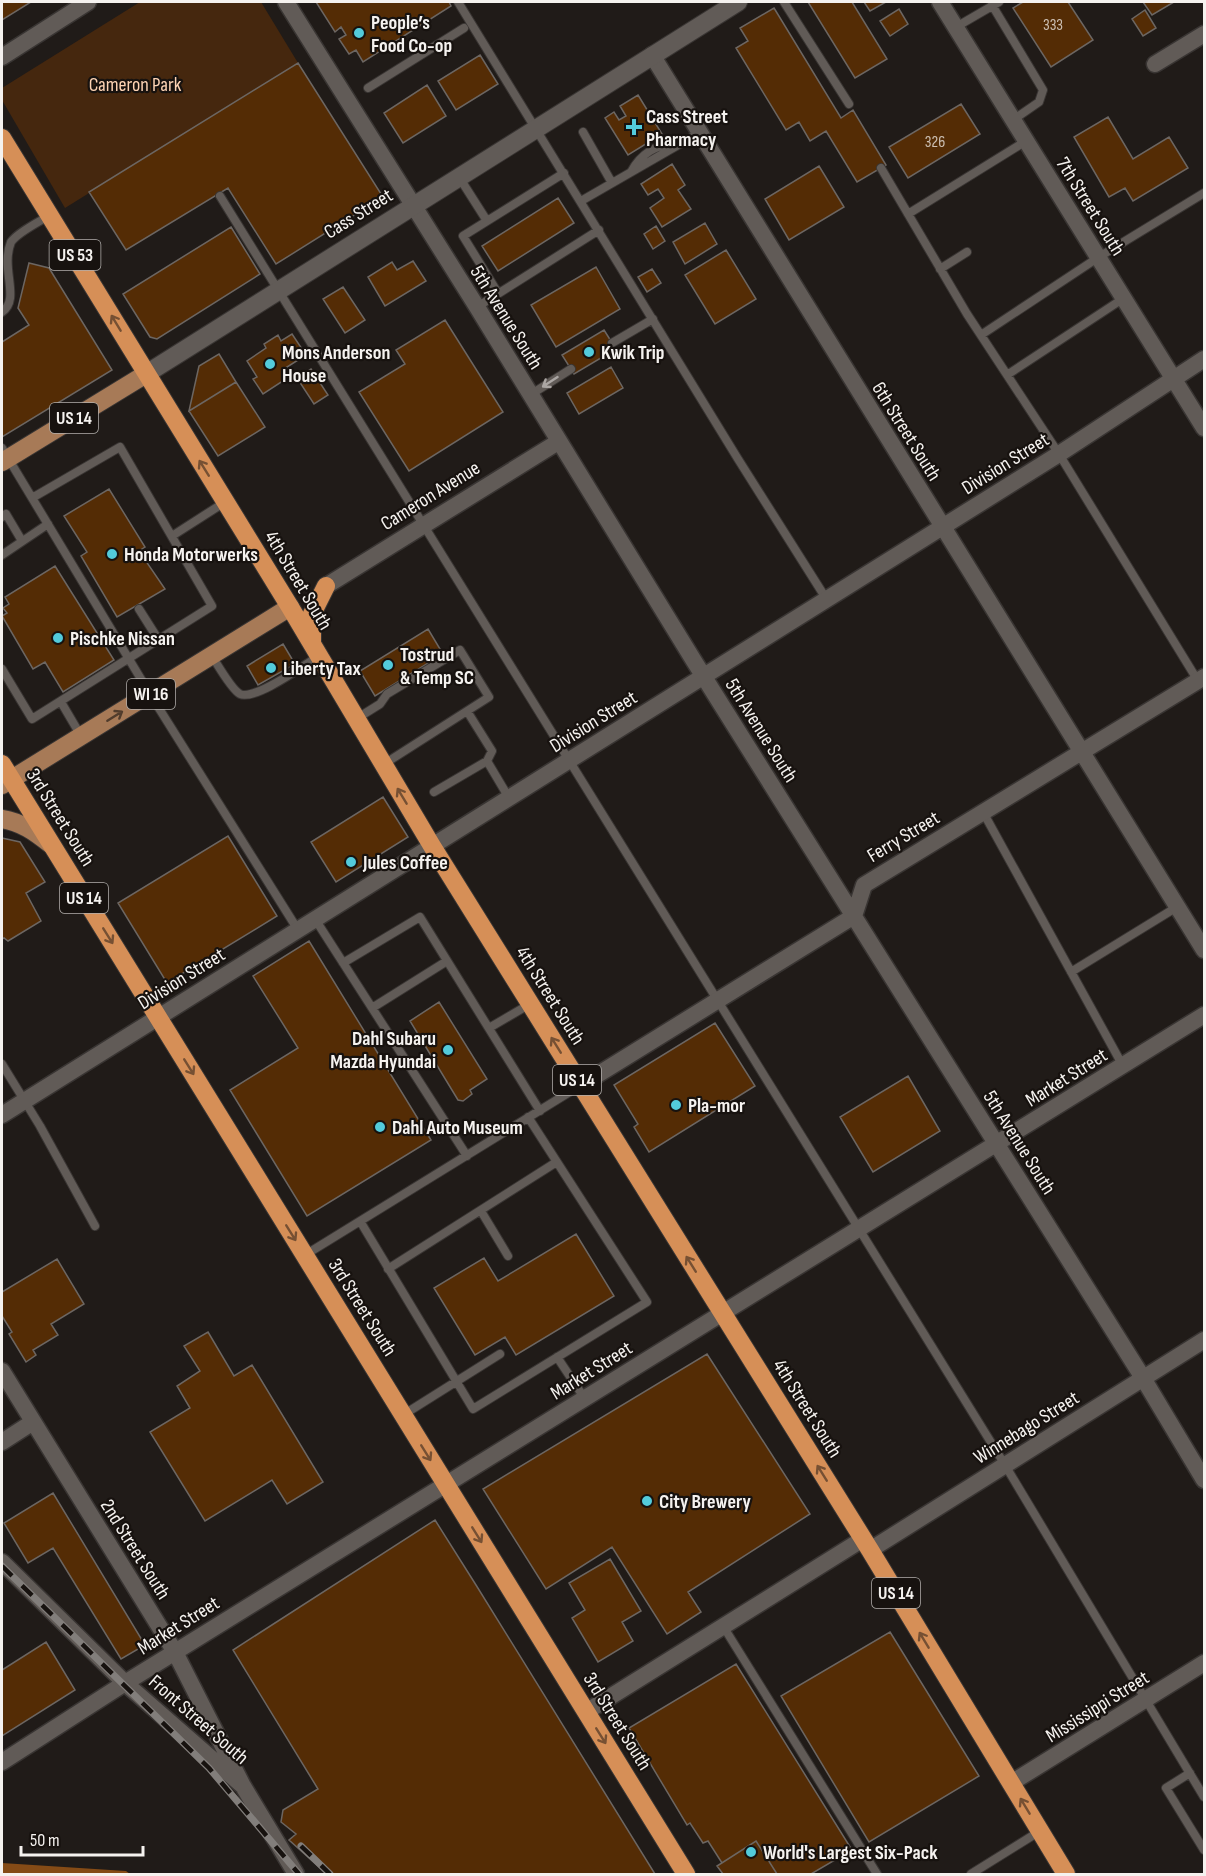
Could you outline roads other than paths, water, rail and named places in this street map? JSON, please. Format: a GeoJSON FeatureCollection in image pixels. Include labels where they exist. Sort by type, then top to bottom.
{"type":"FeatureCollection","features":[{"type":"Feature","properties":{"kind":"highway","name":"4th Street South"},"geometry":{"type":"LineString","coordinates":[[2,138],[290,607],[432,846],[866,1544],[1065,1874]]}},
{"type":"Feature","properties":{"kind":"highway"},"geometry":{"type":"LineString","coordinates":[[315,650],[312,614],[326,586]]}},
{"type":"Feature","properties":{"kind":"highway","name":"3rd Street South"},"geometry":{"type":"LineString","coordinates":[[5,776],[51,844],[686,1875]]}},
{"type":"Feature","properties":{"kind":"main road","name":"Cass Street"},"geometry":{"type":"LineString","coordinates":[[4,456],[146,374],[738,2]]}},
{"type":"Feature","properties":{"kind":"main road","name":"WI 16"},"geometry":{"type":"LineString","coordinates":[[5,776],[81,736],[290,607]]}},
{"type":"Feature","properties":{"kind":"main road"},"geometry":{"type":"LineString","coordinates":[[2,819],[30,829],[51,844]]}},
{"type":"Feature","properties":{"kind":"street"},"geometry":{"type":"LineString","coordinates":[[2,57],[88,2]]}},
{"type":"Feature","properties":{"kind":"street","name":"5th Avenue South"},"geometry":{"type":"LineString","coordinates":[[286,2],[1143,1378],[1204,1480]]}},
{"type":"Feature","properties":{"kind":"street","name":"7th Street South"},"geometry":{"type":"LineString","coordinates":[[941,3],[1204,428]]}},
{"type":"Feature","properties":{"kind":"street"},"geometry":{"type":"LineString","coordinates":[[1155,64],[1204,34]]}},
{"type":"Feature","properties":{"kind":"street","name":"6th Street South"},"geometry":{"type":"LineString","coordinates":[[652,56],[1204,950]]}},
{"type":"Feature","properties":{"kind":"street","name":"Division Street"},"geometry":{"type":"LineString","coordinates":[[2,1115],[1059,454],[1204,359]]}},
{"type":"Feature","properties":{"kind":"street","name":"Cameron Avenue"},"geometry":{"type":"LineString","coordinates":[[326,586],[558,442]]}},
{"type":"Feature","properties":{"kind":"street","name":"Ferry Street"},"geometry":{"type":"LineString","coordinates":[[854,916],[864,885],[1201,679]]}},
{"type":"Feature","properties":{"kind":"street"},"geometry":{"type":"LineString","coordinates":[[581,1086],[854,916]]}},
{"type":"Feature","properties":{"kind":"street","name":"Market Street"},"geometry":{"type":"LineString","coordinates":[[2,1762],[125,1683],[1204,1016]]}},
{"type":"Feature","properties":{"kind":"street","name":"Winnebago Street"},"geometry":{"type":"LineString","coordinates":[[586,1712],[723,1626],[1005,1465],[1204,1340]]}},
{"type":"Feature","properties":{"kind":"street","name":"2nd Street South"},"geometry":{"type":"LineString","coordinates":[[2,1371],[175,1652],[243,1786]]}},
{"type":"Feature","properties":{"kind":"street"},"geometry":{"type":"LineString","coordinates":[[2,1442],[33,1422]]}},
{"type":"Feature","properties":{"kind":"street","name":"Front Street South"},"geometry":{"type":"LineString","coordinates":[[2,1562],[125,1683],[243,1786],[296,1875]]}},
{"type":"Feature","properties":{"kind":"street","name":"Mississippi Street"},"geometry":{"type":"LineString","coordinates":[[1011,1783],[1204,1663]]}},
{"type":"Feature","properties":{"kind":"lane"},"geometry":{"type":"LineString","coordinates":[[458,2],[826,600]]}},
{"type":"Feature","properties":{"kind":"lane"},"geometry":{"type":"LineString","coordinates":[[784,2],[849,104]]}},
{"type":"Feature","properties":{"kind":"lane"},"geometry":{"type":"LineString","coordinates":[[956,27],[995,3],[1043,90],[1039,102],[1013,120]]}},
{"type":"Feature","properties":{"kind":"lane"},"geometry":{"type":"LineString","coordinates":[[368,88],[464,28]]}},
{"type":"Feature","properties":{"kind":"lane"},"geometry":{"type":"LineString","coordinates":[[583,132],[612,183]]}},
{"type":"Feature","properties":{"kind":"lane"},"geometry":{"type":"LineString","coordinates":[[581,201],[699,133]]}},
{"type":"Feature","properties":{"kind":"lane"},"geometry":{"type":"LineString","coordinates":[[908,214],[1026,141]]}},
{"type":"Feature","properties":{"kind":"lane"},"geometry":{"type":"LineString","coordinates":[[881,168],[981,335],[1201,679]]}},
{"type":"Feature","properties":{"kind":"lane"},"geometry":{"type":"LineString","coordinates":[[498,293],[463,236],[564,173]]}},
{"type":"Feature","properties":{"kind":"lane"},"geometry":{"type":"LineString","coordinates":[[459,177],[487,221]]}},
{"type":"Feature","properties":{"kind":"lane"},"geometry":{"type":"LineString","coordinates":[[981,335],[1099,257],[1204,193]]}},
{"type":"Feature","properties":{"kind":"lane"},"geometry":{"type":"LineString","coordinates":[[220,196],[1005,1465],[1204,1797]]}},
{"type":"Feature","properties":{"kind":"lane"},"geometry":{"type":"LineString","coordinates":[[2,312],[6,310],[10,297],[3,276],[2,264],[6,250],[12,240],[50,215]]}},
{"type":"Feature","properties":{"kind":"lane"},"geometry":{"type":"LineString","coordinates":[[477,307],[599,230]]}},
{"type":"Feature","properties":{"kind":"lane"},"geometry":{"type":"LineString","coordinates":[[940,269],[967,252]]}},
{"type":"Feature","properties":{"kind":"lane"},"geometry":{"type":"LineString","coordinates":[[1007,375],[1124,298]]}},
{"type":"Feature","properties":{"kind":"lane"},"geometry":{"type":"LineString","coordinates":[[612,343],[653,319]]}},
{"type":"Feature","properties":{"kind":"lane"},"geometry":{"type":"LineString","coordinates":[[530,394],[571,369]]}},
{"type":"Feature","properties":{"kind":"lane"},"geometry":{"type":"LineString","coordinates":[[3,675],[32,719],[212,606],[120,447],[32,498]]}},
{"type":"Feature","properties":{"kind":"lane"},"geometry":{"type":"LineString","coordinates":[[4,456],[297,930]]}},
{"type":"Feature","properties":{"kind":"lane"},"geometry":{"type":"LineString","coordinates":[[172,537],[225,502]]}},
{"type":"Feature","properties":{"kind":"lane"},"geometry":{"type":"LineString","coordinates":[[2,517],[6,514],[22,541]]}},
{"type":"Feature","properties":{"kind":"lane"},"geometry":{"type":"LineString","coordinates":[[2,555],[48,524]]}},
{"type":"Feature","properties":{"kind":"lane"},"geometry":{"type":"LineString","coordinates":[[139,609],[158,639]]}},
{"type":"Feature","properties":{"kind":"lane"},"geometry":{"type":"LineString","coordinates":[[212,656],[236,692],[245,695],[259,692],[315,650]]}},
{"type":"Feature","properties":{"kind":"lane"},"geometry":{"type":"LineString","coordinates":[[356,719],[380,704],[387,694],[460,650],[489,697],[384,764]]}},
{"type":"Feature","properties":{"kind":"lane"},"geometry":{"type":"LineString","coordinates":[[62,702],[81,736]]}},
{"type":"Feature","properties":{"kind":"lane"},"geometry":{"type":"LineString","coordinates":[[434,792],[487,761],[492,751],[467,711]]}},
{"type":"Feature","properties":{"kind":"lane"},"geometry":{"type":"LineString","coordinates":[[487,761],[509,798]]}},
{"type":"Feature","properties":{"kind":"lane"},"geometry":{"type":"LineString","coordinates":[[983,812],[1123,1066]]}},
{"type":"Feature","properties":{"kind":"lane"},"geometry":{"type":"LineString","coordinates":[[1071,972],[1177,907]]}},
{"type":"Feature","properties":{"kind":"lane"},"geometry":{"type":"LineString","coordinates":[[343,963],[420,917],[540,1111]]}},
{"type":"Feature","properties":{"kind":"lane"},"geometry":{"type":"LineString","coordinates":[[315,919],[466,1155]]}},
{"type":"Feature","properties":{"kind":"lane"},"geometry":{"type":"LineString","coordinates":[[372,1008],[447,961]]}},
{"type":"Feature","properties":{"kind":"lane"},"geometry":{"type":"LineString","coordinates":[[489,1028],[530,1004]]}},
{"type":"Feature","properties":{"kind":"lane"},"geometry":{"type":"LineString","coordinates":[[2,1064],[95,1226]]}},
{"type":"Feature","properties":{"kind":"lane"},"geometry":{"type":"LineString","coordinates":[[304,1255],[581,1086]]}},
{"type":"Feature","properties":{"kind":"lane"},"geometry":{"type":"LineString","coordinates":[[360,1221],[473,1409],[557,1358],[647,1302],[555,1163],[528,1117]]}},
{"type":"Feature","properties":{"kind":"lane"},"geometry":{"type":"LineString","coordinates":[[388,1269],[555,1163]]}},
{"type":"Feature","properties":{"kind":"lane"},"geometry":{"type":"LineString","coordinates":[[481,1211],[508,1256]]}},
{"type":"Feature","properties":{"kind":"lane"},"geometry":{"type":"LineString","coordinates":[[403,1415],[500,1354]]}},
{"type":"Feature","properties":{"kind":"lane"},"geometry":{"type":"LineString","coordinates":[[557,1358],[585,1399]]}},
{"type":"Feature","properties":{"kind":"lane"},"geometry":{"type":"LineString","coordinates":[[723,1626],[877,1875]]}},
{"type":"Feature","properties":{"kind":"lane"},"geometry":{"type":"LineString","coordinates":[[1190,1773],[1166,1788],[1204,1850]]}},
{"type":"Feature","properties":{"kind":"lane"},"geometry":{"type":"LineString","coordinates":[[970,1875],[1040,1831]]}},
{"type":"Feature","properties":{"kind":"railway"},"geometry":{"type":"LineString","coordinates":[[2,1566],[209,1768],[299,1874]]}},
{"type":"Feature","properties":{"kind":"railway"},"geometry":{"type":"LineString","coordinates":[[301,1846],[330,1874]]}},
{"type":"Feature","properties":{"kind":"place","name":"People’s Food Co-op"},"geometry":{"type":"Point","coordinates":[359,33]}},
{"type":"Feature","properties":{"kind":"place","name":"Cass Street Pharmacy"},"geometry":{"type":"Point","coordinates":[634,127]}},
{"type":"Feature","properties":{"kind":"place","name":"Kwik Trip"},"geometry":{"type":"Point","coordinates":[589,352]}},
{"type":"Feature","properties":{"kind":"place","name":"Mons Anderson House"},"geometry":{"type":"Point","coordinates":[270,364]}},
{"type":"Feature","properties":{"kind":"place","name":"Honda Motorwerks"},"geometry":{"type":"Point","coordinates":[112,554]}},
{"type":"Feature","properties":{"kind":"place","name":"Pischke Nissan"},"geometry":{"type":"Point","coordinates":[58,638]}},
{"type":"Feature","properties":{"kind":"place","name":"Tostrud & Temp SC"},"geometry":{"type":"Point","coordinates":[388,665]}},
{"type":"Feature","properties":{"kind":"place","name":"Liberty Tax"},"geometry":{"type":"Point","coordinates":[271,668]}},
{"type":"Feature","properties":{"kind":"place","name":"Jules Coffee"},"geometry":{"type":"Point","coordinates":[351,862]}},
{"type":"Feature","properties":{"kind":"place","name":"Dahl Subaru Mazda Hyundai"},"geometry":{"type":"Point","coordinates":[448,1050]}},
{"type":"Feature","properties":{"kind":"place","name":"Pla-mor"},"geometry":{"type":"Point","coordinates":[676,1105]}},
{"type":"Feature","properties":{"kind":"place","name":"Dahl Auto Museum"},"geometry":{"type":"Point","coordinates":[380,1127]}},
{"type":"Feature","properties":{"kind":"place","name":"City Brewery"},"geometry":{"type":"Point","coordinates":[647,1501]}},
{"type":"Feature","properties":{"kind":"place","name":"World's Largest Six-Pack"},"geometry":{"type":"Point","coordinates":[751,1852]}},
{"type":"Feature","properties":{"kind":"park label","name":"Cameron Park"},"geometry":{"type":"Point","coordinates":[135,84]}}]}
